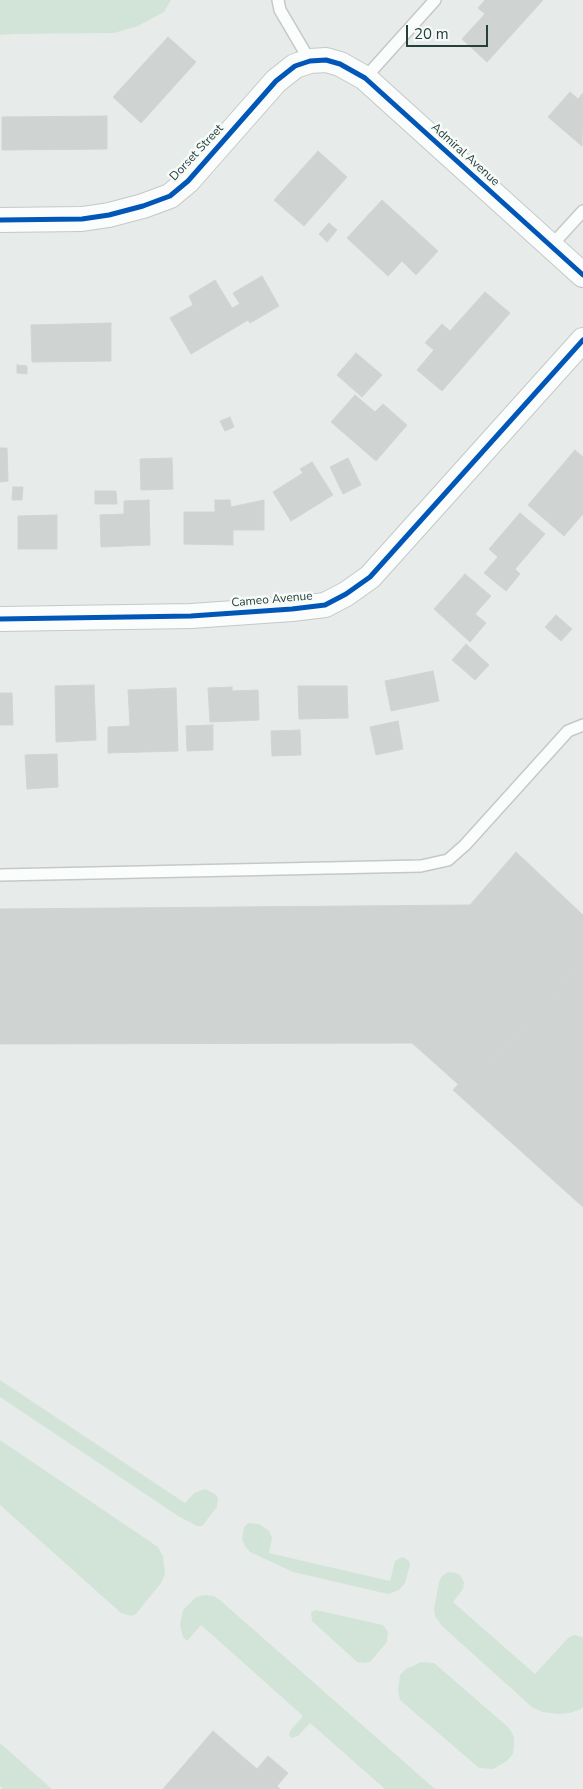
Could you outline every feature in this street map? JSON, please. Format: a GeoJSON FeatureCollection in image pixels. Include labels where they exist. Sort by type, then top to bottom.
{"type":"FeatureCollection","features":[{"type":"Feature","properties":{"kind":"street","name":"Admiral Avenue"},"geometry":{"type":"LineString","coordinates":[[318,60],[340,64],[364,78],[583,276]]}},
{"type":"Feature","properties":{"kind":"street","name":"Dorset Street"},"geometry":{"type":"LineString","coordinates":[[0,220],[82,219],[109,215],[144,206],[170,196],[188,181],[276,81],[294,66],[318,60]]}},
{"type":"Feature","properties":{"kind":"street","name":"Cameo Avenue"},"geometry":{"type":"LineString","coordinates":[[0,619],[191,616],[292,609],[325,604],[346,594],[370,576],[583,340]]}},
{"type":"Feature","properties":{"kind":"lane"},"geometry":{"type":"LineString","coordinates":[[278,0],[280,10],[318,60]]}},
{"type":"Feature","properties":{"kind":"lane"},"geometry":{"type":"LineString","coordinates":[[364,78],[435,0]]}},
{"type":"Feature","properties":{"kind":"lane"},"geometry":{"type":"LineString","coordinates":[[551,246],[583,212]]}},
{"type":"Feature","properties":{"kind":"lane"},"geometry":{"type":"LineString","coordinates":[[0,875],[421,866],[448,860],[465,845],[568,731],[583,725]]}},
{"type":"Feature","properties":{"kind":"green space"},"geometry":{"type":"Polygon","coordinates":[[[0,0],[171,0],[164,12],[138,26],[114,33],[0,35],[0,0]]]}},
{"type":"Feature","properties":{"kind":"green space"},"geometry":{"type":"Polygon","coordinates":[[[0,1380],[185,1503],[194,1493],[205,1489],[215,1494],[218,1498],[217,1507],[202,1526],[197,1526],[178,1516],[0,1397],[0,1380]]]}},
{"type":"Feature","properties":{"kind":"green space"},"geometry":{"type":"Polygon","coordinates":[[[0,1440],[158,1547],[163,1556],[165,1574],[161,1583],[136,1614],[131,1616],[121,1613],[0,1505],[0,1440]]]}},
{"type":"Feature","properties":{"kind":"green space"},"geometry":{"type":"Polygon","coordinates":[[[248,1523],[259,1524],[269,1531],[272,1538],[269,1553],[390,1581],[395,1561],[403,1557],[409,1561],[410,1565],[405,1583],[399,1590],[388,1594],[293,1572],[250,1552],[242,1539],[244,1527],[248,1523]]]}},
{"type":"Feature","properties":{"kind":"green space"},"geometry":{"type":"Polygon","coordinates":[[[448,1572],[460,1575],[464,1582],[463,1589],[453,1602],[535,1674],[568,1638],[574,1635],[583,1637],[583,1707],[581,1709],[570,1713],[558,1714],[543,1712],[533,1708],[442,1626],[435,1616],[434,1609],[439,1582],[442,1576],[448,1572]]]}},
{"type":"Feature","properties":{"kind":"green space"},"geometry":{"type":"Polygon","coordinates":[[[214,1596],[221,1601],[435,1789],[385,1789],[310,1723],[298,1736],[291,1738],[289,1735],[290,1731],[303,1716],[201,1625],[188,1640],[183,1637],[180,1625],[183,1610],[196,1597],[214,1596]]]}},
{"type":"Feature","properties":{"kind":"green space"},"geometry":{"type":"Polygon","coordinates":[[[316,1610],[383,1625],[388,1632],[387,1642],[370,1662],[357,1662],[312,1621],[311,1612],[316,1610]]]}},
{"type":"Feature","properties":{"kind":"green space"},"geometry":{"type":"Polygon","coordinates":[[[421,1662],[434,1663],[509,1728],[514,1737],[514,1745],[513,1754],[507,1761],[493,1769],[479,1768],[400,1700],[398,1691],[400,1675],[406,1669],[421,1662]]]}},
{"type":"Feature","properties":{"kind":"green space"},"geometry":{"type":"Polygon","coordinates":[[[0,1743],[52,1789],[3,1789],[0,1786],[0,1743]]]}},
{"type":"Feature","properties":{"kind":"building"},"geometry":{"type":"Polygon","coordinates":[[[485,0],[543,0],[487,62],[462,39],[485,14],[478,8],[485,0]]]}},
{"type":"Feature","properties":{"kind":"building"},"geometry":{"type":"Polygon","coordinates":[[[168,37],[196,62],[141,123],[113,97],[168,37]]]}},
{"type":"Feature","properties":{"kind":"building"},"geometry":{"type":"Polygon","coordinates":[[[570,92],[578,99],[583,93],[582,146],[548,117],[570,92]]]}},
{"type":"Feature","properties":{"kind":"building"},"geometry":{"type":"Polygon","coordinates":[[[107,116],[107,149],[2,150],[2,117],[107,116]]]}},
{"type":"Feature","properties":{"kind":"building"},"geometry":{"type":"Polygon","coordinates":[[[318,151],[347,177],[304,226],[274,200],[318,151]]]}},
{"type":"Feature","properties":{"kind":"building"},"geometry":{"type":"Polygon","coordinates":[[[382,200],[438,251],[416,275],[402,261],[388,276],[347,238],[382,200]]]}},
{"type":"Feature","properties":{"kind":"building"},"geometry":{"type":"Polygon","coordinates":[[[329,223],[337,230],[327,242],[319,234],[329,223]]]}},
{"type":"Feature","properties":{"kind":"building"},"geometry":{"type":"Polygon","coordinates":[[[262,276],[279,306],[250,323],[248,320],[191,354],[170,318],[193,305],[189,296],[215,280],[232,308],[240,304],[233,293],[262,276]]]}},
{"type":"Feature","properties":{"kind":"building"},"geometry":{"type":"Polygon","coordinates":[[[485,292],[510,313],[442,391],[417,370],[434,350],[425,343],[442,324],[450,331],[485,292]]]}},
{"type":"Feature","properties":{"kind":"building"},"geometry":{"type":"Polygon","coordinates":[[[111,323],[111,361],[32,362],[31,325],[111,323]]]}},
{"type":"Feature","properties":{"kind":"building"},"geometry":{"type":"Polygon","coordinates":[[[356,353],[382,375],[362,397],[337,375],[356,353]]]}},
{"type":"Feature","properties":{"kind":"building"},"geometry":{"type":"Polygon","coordinates":[[[17,365],[27,366],[27,374],[17,373],[17,365]]]}},
{"type":"Feature","properties":{"kind":"building"},"geometry":{"type":"Polygon","coordinates":[[[355,395],[375,412],[383,404],[407,425],[376,461],[331,422],[355,395]]]}},
{"type":"Feature","properties":{"kind":"building"},"geometry":{"type":"Polygon","coordinates":[[[230,417],[234,427],[225,431],[220,421],[230,417]]]}},
{"type":"Feature","properties":{"kind":"building"},"geometry":{"type":"Polygon","coordinates":[[[0,448],[7,448],[8,481],[0,482],[0,448]]]}},
{"type":"Feature","properties":{"kind":"building"},"geometry":{"type":"Polygon","coordinates":[[[575,450],[583,457],[583,514],[564,536],[528,505],[575,450]]]}},
{"type":"Feature","properties":{"kind":"building"},"geometry":{"type":"Polygon","coordinates":[[[172,458],[173,489],[141,490],[140,459],[172,458]]]}},
{"type":"Feature","properties":{"kind":"building"},"geometry":{"type":"Polygon","coordinates":[[[348,458],[361,485],[343,494],[330,467],[348,458]]]}},
{"type":"Feature","properties":{"kind":"building"},"geometry":{"type":"Polygon","coordinates":[[[312,462],[333,495],[291,521],[273,492],[303,473],[300,469],[312,462]]]}},
{"type":"Feature","properties":{"kind":"building"},"geometry":{"type":"Polygon","coordinates":[[[13,487],[23,487],[22,500],[12,500],[13,487]]]}},
{"type":"Feature","properties":{"kind":"building"},"geometry":{"type":"Polygon","coordinates":[[[95,491],[116,491],[117,504],[95,504],[95,491]]]}},
{"type":"Feature","properties":{"kind":"building"},"geometry":{"type":"Polygon","coordinates":[[[149,500],[150,545],[101,547],[100,515],[124,514],[124,501],[149,500]]]}},
{"type":"Feature","properties":{"kind":"building"},"geometry":{"type":"Polygon","coordinates":[[[215,500],[230,500],[231,507],[264,500],[264,530],[233,530],[233,545],[184,544],[184,512],[215,512],[215,500]]]}},
{"type":"Feature","properties":{"kind":"building"},"geometry":{"type":"Polygon","coordinates":[[[520,513],[545,534],[515,569],[520,574],[506,591],[484,573],[498,557],[489,549],[520,513]]]}},
{"type":"Feature","properties":{"kind":"building"},"geometry":{"type":"Polygon","coordinates":[[[57,515],[57,549],[18,549],[18,516],[57,515]]]}},
{"type":"Feature","properties":{"kind":"building"},"geometry":{"type":"Polygon","coordinates":[[[465,574],[491,596],[475,614],[486,623],[470,642],[434,609],[465,574]]]}},
{"type":"Feature","properties":{"kind":"building"},"geometry":{"type":"Polygon","coordinates":[[[556,615],[572,629],[561,641],[545,627],[556,615]]]}},
{"type":"Feature","properties":{"kind":"building"},"geometry":{"type":"Polygon","coordinates":[[[466,644],[489,665],[475,680],[452,660],[466,644]]]}},
{"type":"Feature","properties":{"kind":"building"},"geometry":{"type":"Polygon","coordinates":[[[433,671],[439,701],[391,711],[385,681],[433,671]]]}},
{"type":"Feature","properties":{"kind":"building"},"geometry":{"type":"Polygon","coordinates":[[[94,685],[96,740],[56,742],[55,686],[94,685]]]}},
{"type":"Feature","properties":{"kind":"building"},"geometry":{"type":"Polygon","coordinates":[[[298,686],[347,686],[348,718],[299,719],[298,686]]]}},
{"type":"Feature","properties":{"kind":"building"},"geometry":{"type":"Polygon","coordinates":[[[232,687],[232,691],[258,690],[259,720],[210,722],[208,688],[232,687]]]}},
{"type":"Feature","properties":{"kind":"building"},"geometry":{"type":"Polygon","coordinates":[[[176,688],[178,751],[108,753],[108,727],[130,726],[128,690],[176,688]]]}},
{"type":"Feature","properties":{"kind":"building"},"geometry":{"type":"Polygon","coordinates":[[[0,693],[12,693],[13,725],[0,725],[0,693]]]}},
{"type":"Feature","properties":{"kind":"building"},"geometry":{"type":"Polygon","coordinates":[[[398,721],[403,749],[376,755],[370,727],[398,721]]]}},
{"type":"Feature","properties":{"kind":"building"},"geometry":{"type":"Polygon","coordinates":[[[213,725],[213,750],[187,751],[186,726],[213,725]]]}},
{"type":"Feature","properties":{"kind":"building"},"geometry":{"type":"Polygon","coordinates":[[[300,730],[301,755],[272,756],[271,731],[300,730]]]}},
{"type":"Feature","properties":{"kind":"building"},"geometry":{"type":"Polygon","coordinates":[[[57,754],[58,787],[27,789],[25,755],[57,754]]]}},
{"type":"Feature","properties":{"kind":"building"},"geometry":{"type":"Polygon","coordinates":[[[516,852],[583,915],[583,961],[471,1086],[463,1079],[458,1084],[412,1043],[0,1044],[0,909],[470,905],[516,852]]]}},
{"type":"Feature","properties":{"kind":"building"},"geometry":{"type":"Polygon","coordinates":[[[583,961],[583,1207],[453,1090],[463,1079],[471,1086],[583,961]]]}},
{"type":"Feature","properties":{"kind":"building"},"geometry":{"type":"Polygon","coordinates":[[[213,1731],[257,1769],[268,1756],[288,1773],[277,1786],[280,1789],[163,1789],[213,1731]]]}},
{"type":"Feature","properties":{"kind":"cycle path"},"geometry":{"type":"LineString","coordinates":[[0,220],[82,219],[109,215],[143,206],[170,196],[188,181],[276,81],[295,66],[310,61],[326,60],[340,64],[365,78],[583,275]]}},
{"type":"Feature","properties":{"kind":"cycle path"},"geometry":{"type":"LineString","coordinates":[[0,619],[191,616],[325,605],[346,594],[370,577],[583,340]]}}]}
